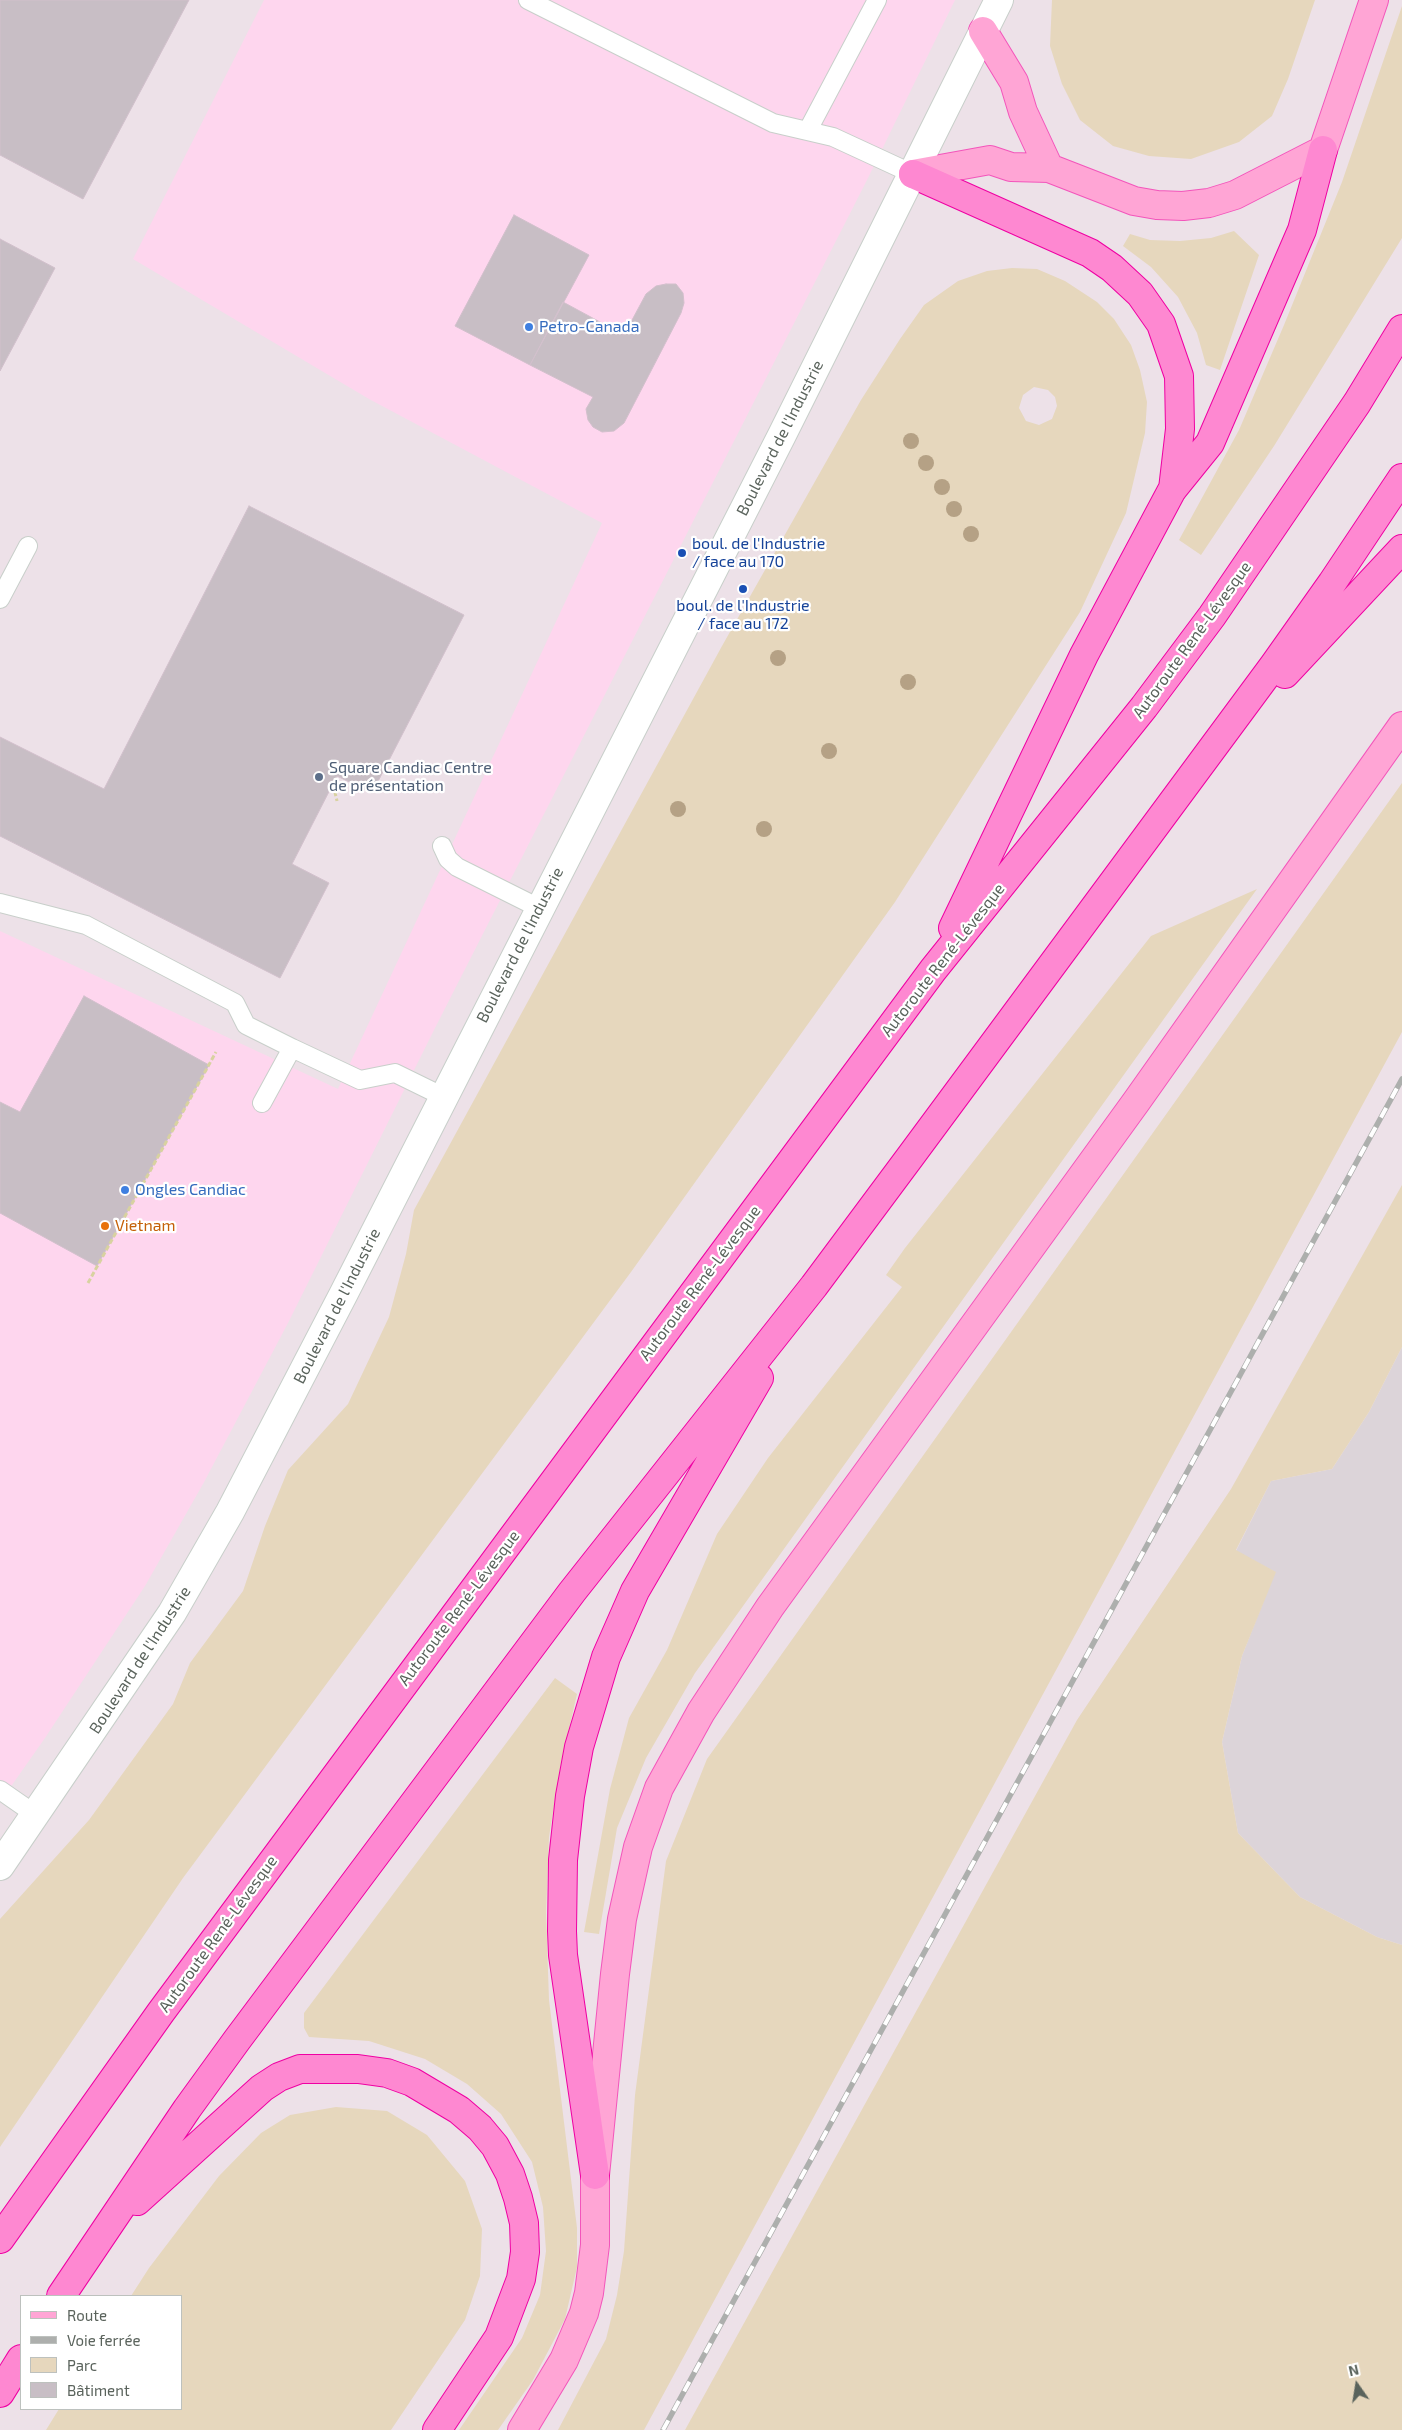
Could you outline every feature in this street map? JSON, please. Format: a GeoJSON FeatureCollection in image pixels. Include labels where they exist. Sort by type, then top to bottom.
{"type":"FeatureCollection","features":[{"type":"Feature","properties":{"kind":"highway"},"geometry":{"type":"LineString","coordinates":[[933,970],[1084,655],[1172,490],[1210,443],[1302,230],[1323,150]]}},
{"type":"Feature","properties":{"kind":"highway"},"geometry":{"type":"LineString","coordinates":[[913,174],[1090,253],[1112,268],[1140,294],[1161,324],[1179,376],[1180,429],[1172,490]]}},
{"type":"Feature","properties":{"kind":"highway","name":"Autoroute René-Lévesque"},"geometry":{"type":"LineString","coordinates":[[0,2240],[62,2148],[177,1989],[933,970],[1144,707],[1212,616],[1352,410],[1402,329]]}},
{"type":"Feature","properties":{"kind":"highway"},"geometry":{"type":"LineString","coordinates":[[62,2295],[187,2109],[237,2040],[572,1592],[814,1286],[1332,583],[1402,478]]}},
{"type":"Feature","properties":{"kind":"highway"},"geometry":{"type":"LineString","coordinates":[[1198,766],[1402,549]]}},
{"type":"Feature","properties":{"kind":"highway"},"geometry":{"type":"LineString","coordinates":[[595,2175],[563,1955],[562,1931],[563,1860],[570,1796],[579,1747],[606,1657],[635,1591],[673,1523],[814,1286]]}},
{"type":"Feature","properties":{"kind":"highway"},"geometry":{"type":"LineString","coordinates":[[103,2233],[241,2105],[262,2088],[289,2072],[309,2068],[358,2069],[387,2073],[412,2082],[435,2094],[459,2110],[480,2128],[495,2146],[510,2174],[518,2198],[524,2224],[525,2252],[521,2279],[499,2337],[437,2430]]}},
{"type":"Feature","properties":{"kind":"highway"},"geometry":{"type":"LineString","coordinates":[[0,2393],[20,2361]]}},
{"type":"Feature","properties":{"kind":"main road"},"geometry":{"type":"LineString","coordinates":[[913,174],[990,160],[1011,167],[1049,168],[1134,201],[1183,206],[1209,203],[1235,195],[1323,150],[1374,0]]}},
{"type":"Feature","properties":{"kind":"main road"},"geometry":{"type":"LineString","coordinates":[[983,31],[1014,82],[1023,112],[1049,168]]}},
{"type":"Feature","properties":{"kind":"main road"},"geometry":{"type":"LineString","coordinates":[[522,2430],[564,2360],[584,2313],[593,2272],[595,2175],[614,1974],[622,1919],[648,1815],[678,1752],[720,1683],[770,1607],[1136,1102],[1402,726]]}},
{"type":"Feature","properties":{"kind":"street","name":"Boulevard de l'Industrie"},"geometry":{"type":"LineString","coordinates":[[0,1866],[162,1629],[202,1563],[343,1295],[913,174],[999,0]]}},
{"type":"Feature","properties":{"kind":"lane"},"geometry":{"type":"LineString","coordinates":[[528,0],[773,123],[833,137],[913,174]]}},
{"type":"Feature","properties":{"kind":"lane"},"geometry":{"type":"LineString","coordinates":[[808,130],[877,0]]}},
{"type":"Feature","properties":{"kind":"lane"},"geometry":{"type":"LineString","coordinates":[[0,599],[28,546]]}},
{"type":"Feature","properties":{"kind":"lane"},"geometry":{"type":"LineString","coordinates":[[442,846],[448,859],[457,867],[539,908]]}},
{"type":"Feature","properties":{"kind":"lane"},"geometry":{"type":"LineString","coordinates":[[0,903],[86,925],[235,1003],[246,1025],[360,1080],[395,1073],[444,1096]]}},
{"type":"Feature","properties":{"kind":"lane"},"geometry":{"type":"LineString","coordinates":[[262,1103],[292,1048]]}},
{"type":"Feature","properties":{"kind":"lane"},"geometry":{"type":"LineString","coordinates":[[0,1790],[36,1815]]}},
{"type":"Feature","properties":{"kind":"path"},"geometry":{"type":"LineString","coordinates":[[333,784],[337,801]]}},
{"type":"Feature","properties":{"kind":"path"},"geometry":{"type":"LineString","coordinates":[[88,1283],[216,1052]]}},
{"type":"Feature","properties":{"kind":"shaded area"},"geometry":{"type":"Polygon","coordinates":[[[264,0],[955,0],[867,180],[436,1026],[288,1323],[203,1484],[145,1586],[45,1738],[0,1802],[0,931],[338,1089],[602,523],[369,399],[133,259],[264,0]]]}},
{"type":"Feature","properties":{"kind":"shaded area"},"geometry":{"type":"Polygon","coordinates":[[[1402,1347],[1402,1945],[1377,1937],[1300,1897],[1238,1833],[1222,1742],[1242,1656],[1275,1572],[1236,1551],[1271,1481],[1332,1469],[1369,1412],[1402,1347]]]}},
{"type":"Feature","properties":{"kind":"green space"},"geometry":{"type":"Polygon","coordinates":[[[1052,0],[1315,0],[1288,79],[1272,116],[1239,142],[1191,159],[1149,156],[1113,146],[1080,120],[1062,84],[1050,46],[1052,0]]]}},
{"type":"Feature","properties":{"kind":"green space"},"geometry":{"type":"Polygon","coordinates":[[[1402,6],[1402,238],[1274,446],[1201,555],[1179,540],[1239,430],[1284,325],[1342,182],[1402,6]]]}},
{"type":"Feature","properties":{"kind":"green space"},"geometry":{"type":"Polygon","coordinates":[[[1234,231],[1259,255],[1220,370],[1206,365],[1197,333],[1178,297],[1151,267],[1123,246],[1130,234],[1150,240],[1180,241],[1211,238],[1234,231]]]}},
{"type":"Feature","properties":{"kind":"green space"},"geometry":{"type":"Polygon","coordinates":[[[1012,268],[1037,269],[1065,281],[1097,302],[1114,319],[1131,345],[1140,370],[1147,402],[1145,433],[1126,513],[1080,612],[895,902],[631,1272],[183,1878],[0,2147],[0,1919],[89,1820],[173,1704],[190,1663],[243,1591],[265,1526],[288,1470],[348,1404],[389,1317],[406,1254],[414,1210],[722,646],[861,400],[924,305],[958,281],[987,271],[1012,268]],[[1034,387],[1023,395],[1019,408],[1026,421],[1039,425],[1052,419],[1057,406],[1055,397],[1048,390],[1034,387]]]}},
{"type":"Feature","properties":{"kind":"green space"},"geometry":{"type":"Polygon","coordinates":[[[1402,783],[1402,1032],[644,2430],[558,2430],[606,2339],[617,2295],[624,2251],[635,2095],[666,1861],[707,1759],[1402,783]]]}},
{"type":"Feature","properties":{"kind":"green space"},"geometry":{"type":"Polygon","coordinates":[[[1257,889],[695,1673],[646,1758],[617,1828],[599,1934],[584,1932],[610,1789],[629,1718],[667,1650],[717,1534],[768,1458],[902,1287],[886,1275],[905,1248],[1151,936],[1257,889]]]}},
{"type":"Feature","properties":{"kind":"green space"},"geometry":{"type":"Polygon","coordinates":[[[1402,1185],[1402,1347],[1369,1412],[1332,1469],[1271,1481],[1236,1550],[1276,1572],[1242,1656],[1222,1742],[1238,1833],[1300,1897],[1377,1937],[1402,1945],[1402,2430],[685,2430],[1077,1720],[1231,1489],[1402,1185]]]}},
{"type":"Feature","properties":{"kind":"green space"},"geometry":{"type":"Polygon","coordinates":[[[555,1678],[577,1694],[560,1768],[549,1837],[546,1913],[549,2000],[577,2228],[577,2267],[565,2319],[533,2380],[498,2430],[459,2430],[522,2338],[540,2295],[546,2251],[543,2207],[532,2162],[501,2114],[467,2084],[425,2059],[369,2041],[309,2037],[304,2028],[304,2013],[555,1678]]]}},
{"type":"Feature","properties":{"kind":"green space"},"geometry":{"type":"Polygon","coordinates":[[[336,2107],[387,2111],[427,2135],[465,2181],[482,2229],[480,2276],[465,2320],[391,2430],[46,2430],[58,2410],[182,2410],[182,2295],[132,2295],[149,2268],[219,2176],[261,2133],[290,2115],[336,2107]]]}},
{"type":"Feature","properties":{"kind":"building"},"geometry":{"type":"Polygon","coordinates":[[[0,0],[189,0],[83,199],[0,155],[0,0]]]}},
{"type":"Feature","properties":{"kind":"building"},"geometry":{"type":"Polygon","coordinates":[[[514,215],[589,255],[530,365],[455,326],[514,215]]]}},
{"type":"Feature","properties":{"kind":"building"},"geometry":{"type":"Polygon","coordinates":[[[0,239],[55,268],[0,371],[0,239]]]}},
{"type":"Feature","properties":{"kind":"building","name":"Petro-Canada"},"geometry":{"type":"Polygon","coordinates":[[[676,284],[683,293],[684,303],[681,313],[624,423],[614,431],[602,432],[593,427],[588,420],[586,409],[593,397],[530,365],[563,302],[624,335],[646,294],[656,286],[676,284]]]}},
{"type":"Feature","properties":{"kind":"building"},"geometry":{"type":"Polygon","coordinates":[[[249,506],[464,615],[372,793],[337,776],[292,864],[329,883],[280,978],[0,836],[0,737],[104,789],[249,506]]]}},
{"type":"Feature","properties":{"kind":"building"},"geometry":{"type":"Polygon","coordinates":[[[84,996],[209,1065],[97,1266],[0,1213],[0,1102],[20,1112],[84,996]]]}},
{"type":"Feature","properties":{"kind":"railway"},"geometry":{"type":"LineString","coordinates":[[663,2430],[1402,1079]]}},
{"type":"Feature","properties":{"kind":"place","name":"Petro-Canada"},"geometry":{"type":"Point","coordinates":[529,327]}},
{"type":"Feature","properties":{"kind":"place","name":"boul. de l'Industrie / face au 170"},"geometry":{"type":"Point","coordinates":[682,553]}},
{"type":"Feature","properties":{"kind":"place","name":"boul. de l'Industrie / face au 172"},"geometry":{"type":"Point","coordinates":[743,589]}},
{"type":"Feature","properties":{"kind":"place","name":"Square Candiac Centre de présentation"},"geometry":{"type":"Point","coordinates":[319,777]}},
{"type":"Feature","properties":{"kind":"place","name":"Ongles Candiac"},"geometry":{"type":"Point","coordinates":[125,1190]}},
{"type":"Feature","properties":{"kind":"place","name":"Vietnam"},"geometry":{"type":"Point","coordinates":[105,1226]}}]}
